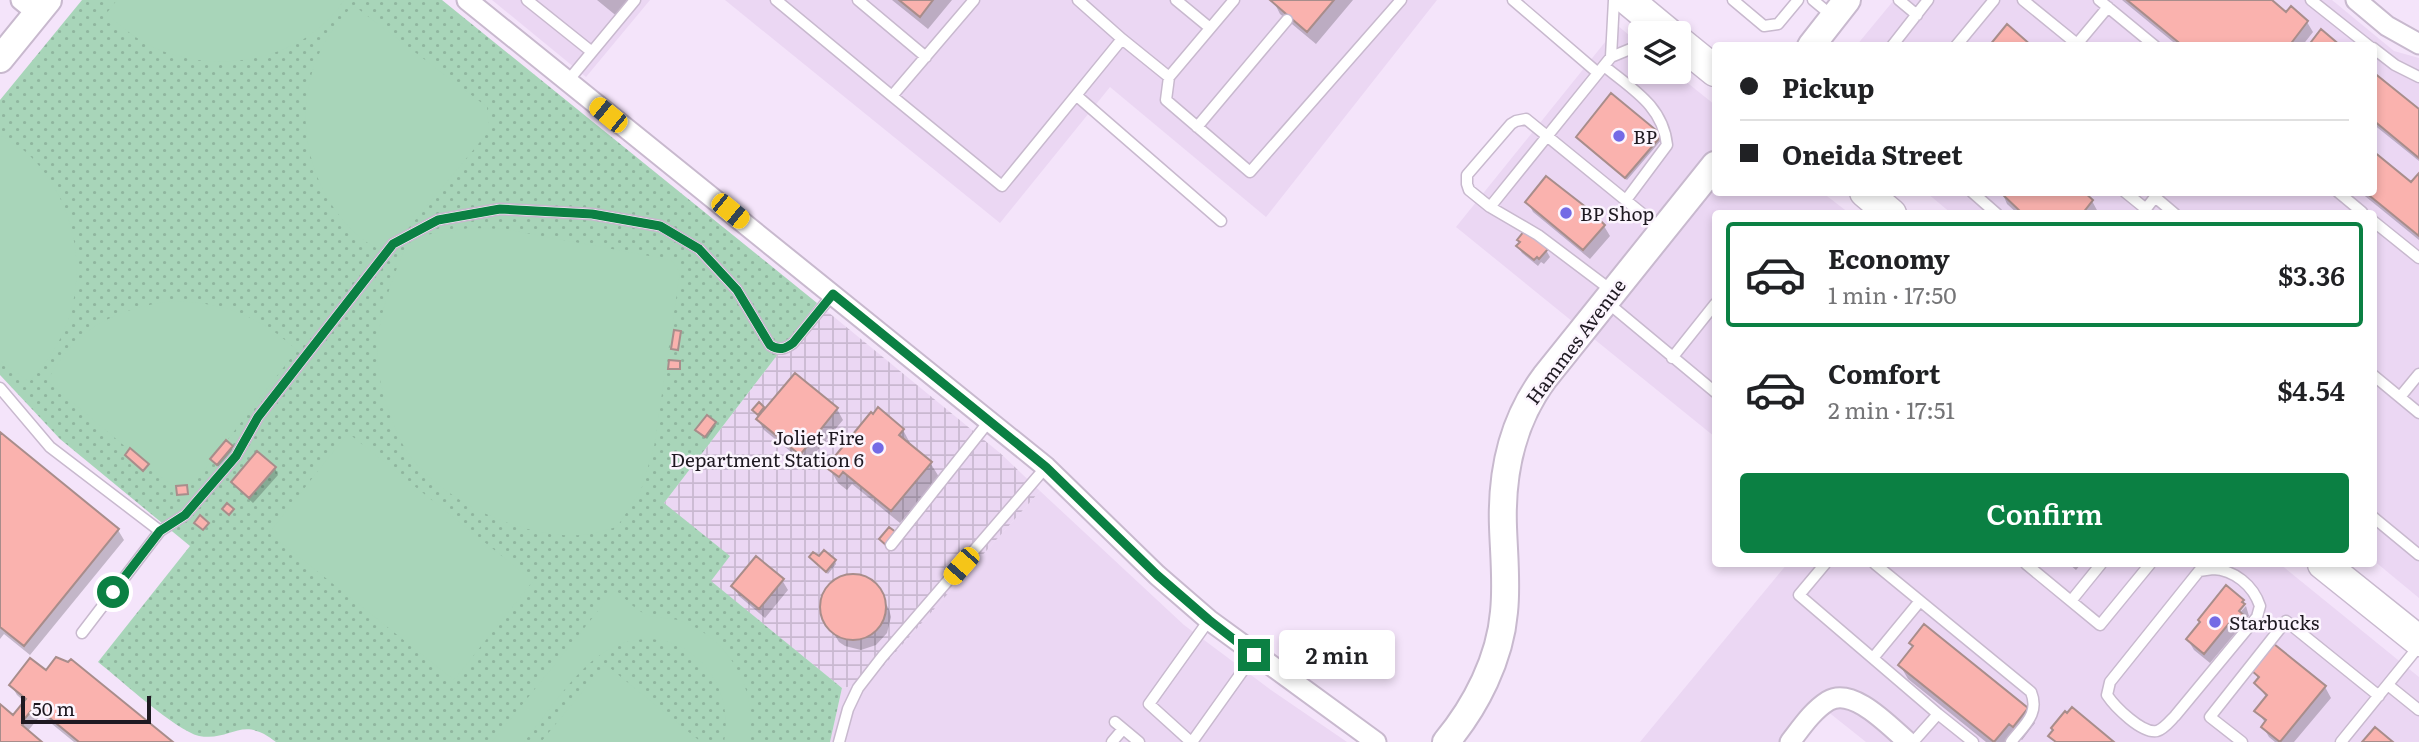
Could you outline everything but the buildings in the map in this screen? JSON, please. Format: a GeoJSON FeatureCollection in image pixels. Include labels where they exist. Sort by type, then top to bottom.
{"type":"FeatureCollection","features":[{"type":"Feature","properties":{"kind":"main road"},"geometry":{"type":"LineString","coordinates":[[1628,0],[1653,21]]}},
{"type":"Feature","properties":{"kind":"main road"},"geometry":{"type":"LineString","coordinates":[[1691,52],[1712,69]]}},
{"type":"Feature","properties":{"kind":"main road"},"geometry":{"type":"LineString","coordinates":[[2327,567],[2419,644]]}},
{"type":"Feature","properties":{"kind":"street"},"geometry":{"type":"LineString","coordinates":[[467,0],[1046,467],[1157,575],[1209,620],[1376,742]]}},
{"type":"Feature","properties":{"kind":"street"},"geometry":{"type":"LineString","coordinates":[[2356,0],[2387,26],[2419,44]]}},
{"type":"Feature","properties":{"kind":"street"},"geometry":{"type":"LineString","coordinates":[[0,59],[35,4]]}},
{"type":"Feature","properties":{"kind":"street"},"geometry":{"type":"LineString","coordinates":[[1814,42],[1840,8]]}},
{"type":"Feature","properties":{"kind":"street","name":"Hammes Avenue"},"geometry":{"type":"LineString","coordinates":[[1446,742],[1476,699],[1500,641],[1506,593],[1502,524],[1504,482],[1508,453],[1515,431],[1532,394],[1712,169]]}},
{"type":"Feature","properties":{"kind":"street"},"geometry":{"type":"LineString","coordinates":[[1790,742],[1816,711],[1831,699],[1846,698],[1860,703],[1908,742]]}},
{"type":"Feature","properties":{"kind":"lane"},"geometry":{"type":"LineString","coordinates":[[527,0],[592,52]]}},
{"type":"Feature","properties":{"kind":"lane"},"geometry":{"type":"LineString","coordinates":[[567,82],[635,0]]}},
{"type":"Feature","properties":{"kind":"lane"},"geometry":{"type":"LineString","coordinates":[[776,0],[1002,186],[1122,39]]}},
{"type":"Feature","properties":{"kind":"lane"},"geometry":{"type":"LineString","coordinates":[[858,0],[926,57]]}},
{"type":"Feature","properties":{"kind":"lane"},"geometry":{"type":"LineString","coordinates":[[892,96],[974,0]]}},
{"type":"Feature","properties":{"kind":"lane"},"geometry":{"type":"LineString","coordinates":[[1078,0],[1169,77]]}},
{"type":"Feature","properties":{"kind":"lane"},"geometry":{"type":"LineString","coordinates":[[1176,0],[1210,28]]}},
{"type":"Feature","properties":{"kind":"lane"},"geometry":{"type":"LineString","coordinates":[[1234,0],[1169,77],[1166,100],[1250,172],[1401,0]]}},
{"type":"Feature","properties":{"kind":"lane"},"geometry":{"type":"LineString","coordinates":[[1513,0],[1601,70],[1648,103],[1662,122],[1667,145],[1626,200]]}},
{"type":"Feature","properties":{"kind":"lane"},"geometry":{"type":"LineString","coordinates":[[1611,57],[1614,0]]}},
{"type":"Feature","properties":{"kind":"lane"},"geometry":{"type":"LineString","coordinates":[[1733,0],[1765,26],[1779,24],[1798,0]]}},
{"type":"Feature","properties":{"kind":"lane"},"geometry":{"type":"LineString","coordinates":[[1813,0],[1840,8]]}},
{"type":"Feature","properties":{"kind":"lane"},"geometry":{"type":"LineString","coordinates":[[1899,0],[1917,15]]}},
{"type":"Feature","properties":{"kind":"lane"},"geometry":{"type":"LineString","coordinates":[[1895,42],[1928,0]]}},
{"type":"Feature","properties":{"kind":"lane"},"geometry":{"type":"LineString","coordinates":[[1959,42],[1994,0]]}},
{"type":"Feature","properties":{"kind":"lane"},"geometry":{"type":"LineString","coordinates":[[2023,0],[2073,42]]}},
{"type":"Feature","properties":{"kind":"lane"},"geometry":{"type":"LineString","coordinates":[[2311,0],[2365,42]]}},
{"type":"Feature","properties":{"kind":"lane"},"geometry":{"type":"LineString","coordinates":[[2079,42],[2103,4],[2150,42]]}},
{"type":"Feature","properties":{"kind":"lane"},"geometry":{"type":"LineString","coordinates":[[1197,127],[1287,20]]}},
{"type":"Feature","properties":{"kind":"lane"},"geometry":{"type":"LineString","coordinates":[[1490,207],[1611,57],[1628,50]]}},
{"type":"Feature","properties":{"kind":"lane"},"geometry":{"type":"LineString","coordinates":[[2377,52],[2395,65],[2419,77]]}},
{"type":"Feature","properties":{"kind":"lane"},"geometry":{"type":"LineString","coordinates":[[1077,96],[1222,221]]}},
{"type":"Feature","properties":{"kind":"lane"},"geometry":{"type":"LineString","coordinates":[[1661,230],[1548,135],[1526,120],[1511,124],[1467,175],[1466,184],[1469,190],[1490,207],[1538,235],[1608,296],[1672,358],[1712,390]]}},
{"type":"Feature","properties":{"kind":"lane"},"geometry":{"type":"LineString","coordinates":[[1977,196],[1992,210]]}},
{"type":"Feature","properties":{"kind":"lane"},"geometry":{"type":"LineString","coordinates":[[2129,196],[2143,210]]}},
{"type":"Feature","properties":{"kind":"lane"},"geometry":{"type":"LineString","coordinates":[[2343,196],[2359,210]]}},
{"type":"Feature","properties":{"kind":"lane"},"geometry":{"type":"LineString","coordinates":[[2145,210],[2155,197],[2170,210]]}},
{"type":"Feature","properties":{"kind":"lane"},"geometry":{"type":"LineString","coordinates":[[82,633],[160,531],[185,515],[236,456],[258,417],[393,244],[438,220],[500,209],[592,214],[660,226],[699,249],[707,257],[737,290],[770,345],[777,349],[786,348],[793,343],[833,294]]}},
{"type":"Feature","properties":{"kind":"lane"},"geometry":{"type":"LineString","coordinates":[[2377,223],[2419,258]]}},
{"type":"Feature","properties":{"kind":"lane"},"geometry":{"type":"LineString","coordinates":[[1672,358],[1712,308]]}},
{"type":"Feature","properties":{"kind":"lane"},"geometry":{"type":"LineString","coordinates":[[2400,397],[2419,374]]}},
{"type":"Feature","properties":{"kind":"lane"},"geometry":{"type":"LineString","coordinates":[[2377,378],[2419,412]]}},
{"type":"Feature","properties":{"kind":"lane"},"geometry":{"type":"LineString","coordinates":[[0,388],[50,447],[160,531]]}},
{"type":"Feature","properties":{"kind":"lane"},"geometry":{"type":"LineString","coordinates":[[891,545],[990,421]]}},
{"type":"Feature","properties":{"kind":"lane"},"geometry":{"type":"LineString","coordinates":[[839,742],[848,709],[858,688],[1046,467]]}},
{"type":"Feature","properties":{"kind":"lane"},"geometry":{"type":"LineString","coordinates":[[2377,520],[2419,555]]}},
{"type":"Feature","properties":{"kind":"lane"},"geometry":{"type":"LineString","coordinates":[[1822,567],[1799,595],[1973,742]]}},
{"type":"Feature","properties":{"kind":"lane"},"geometry":{"type":"LineString","coordinates":[[1879,567],[2031,692],[2035,711],[2011,742]]}},
{"type":"Feature","properties":{"kind":"lane"},"geometry":{"type":"LineString","coordinates":[[2030,567],[2100,625],[2148,567]]}},
{"type":"Feature","properties":{"kind":"lane"},"geometry":{"type":"LineString","coordinates":[[2071,601],[2099,567]]}},
{"type":"Feature","properties":{"kind":"lane"},"geometry":{"type":"LineString","coordinates":[[2197,567],[2227,570],[2249,586],[2260,606],[2257,617],[2175,716],[2162,729],[2147,730],[2115,708],[2107,695],[2110,682],[2197,567]]}},
{"type":"Feature","properties":{"kind":"lane"},"geometry":{"type":"LineString","coordinates":[[1872,658],[1920,601]]}},
{"type":"Feature","properties":{"kind":"lane"},"geometry":{"type":"LineString","coordinates":[[1209,620],[1149,704],[1192,742],[1254,655]]}},
{"type":"Feature","properties":{"kind":"lane"},"geometry":{"type":"LineString","coordinates":[[2242,742],[2210,717],[2286,621],[2379,695]]}},
{"type":"Feature","properties":{"kind":"lane"},"geometry":{"type":"LineString","coordinates":[[2341,742],[2419,644]]}},
{"type":"Feature","properties":{"kind":"lane"},"geometry":{"type":"LineString","coordinates":[[2388,685],[2419,710]]}},
{"type":"Feature","properties":{"kind":"lane"},"geometry":{"type":"LineString","coordinates":[[1913,742],[1938,714]]}},
{"type":"Feature","properties":{"kind":"lane"},"geometry":{"type":"LineString","coordinates":[[1112,742],[1119,725],[1139,742]]}},
{"type":"Feature","properties":{"kind":"shaded area"},"geometry":{"type":"Polygon","coordinates":[[[492,0],[650,0],[586,77],[492,0]]]}},
{"type":"Feature","properties":{"kind":"shaded area"},"geometry":{"type":"Polygon","coordinates":[[[725,0],[1437,0],[1266,217],[1110,87],[1000,223],[725,0]]]}},
{"type":"Feature","properties":{"kind":"shaded area"},"geometry":{"type":"Polygon","coordinates":[[[1894,0],[2332,0],[2394,51],[2419,58],[2419,598],[2377,563],[2377,210],[1947,210],[1931,196],[2377,196],[2377,42],[1859,42],[1894,0]]]}},
{"type":"Feature","properties":{"kind":"shaded area"},"geometry":{"type":"Polygon","coordinates":[[[1618,26],[1628,34],[1628,84],[1689,84],[1712,103],[1712,196],[1827,196],[1845,210],[1712,210],[1712,435],[1456,227],[1618,26]]]}},
{"type":"Feature","properties":{"kind":"shaded area"},"geometry":{"type":"Polygon","coordinates":[[[817,303],[1000,453],[1040,491],[868,683],[842,688],[710,581],[664,503],[817,303]]]}},
{"type":"Feature","properties":{"kind":"shaded area"},"geometry":{"type":"Polygon","coordinates":[[[1040,491],[1184,625],[1347,742],[830,742],[842,688],[868,683],[1040,491]]]}},
{"type":"Feature","properties":{"kind":"shaded area"},"geometry":{"type":"Polygon","coordinates":[[[1785,567],[2284,567],[2419,677],[2419,742],[1866,742],[1827,711],[1802,742],[1640,742],[1785,567]]]}},
{"type":"Feature","properties":{"kind":"green space"},"geometry":{"type":"Polygon","coordinates":[[[82,0],[442,0],[817,303],[664,503],[730,556],[711,581],[842,688],[830,742],[276,742],[264,734],[245,729],[220,736],[199,736],[163,715],[98,662],[190,546],[60,439],[0,375],[0,100],[82,0]]]}},
{"type":"Feature","properties":{"kind":"green space"},"geometry":{"type":"Polygon","coordinates":[[[117,0],[344,0],[327,21],[305,38],[280,51],[225,61],[197,60],[170,54],[145,43],[106,14],[117,0]]]}},
{"type":"Feature","properties":{"kind":"green space"},"geometry":{"type":"Polygon","coordinates":[[[353,5],[487,107],[489,131],[387,254],[366,242],[338,214],[324,192],[308,144],[307,93],[314,68],[327,39],[353,5]]]}},
{"type":"Feature","properties":{"kind":"green space"},"geometry":{"type":"Polygon","coordinates":[[[0,135],[27,153],[44,172],[58,194],[68,218],[77,268],[69,319],[55,348],[29,382],[0,360],[0,135]]]}},
{"type":"Feature","properties":{"kind":"green space"},"geometry":{"type":"Polygon","coordinates":[[[470,228],[504,229],[671,260],[680,272],[654,447],[641,490],[617,527],[591,534],[566,535],[540,532],[512,524],[459,499],[435,482],[416,463],[402,443],[381,386],[377,352],[381,320],[395,272],[407,244],[425,235],[470,228]]]}},
{"type":"Feature","properties":{"kind":"green space"},"geometry":{"type":"Polygon","coordinates":[[[174,301],[226,308],[269,328],[297,350],[194,483],[171,485],[47,381],[66,352],[88,331],[129,310],[174,301]]]}},
{"type":"Feature","properties":{"kind":"green space"},"geometry":{"type":"Polygon","coordinates":[[[348,433],[533,581],[454,680],[269,533],[348,433]]]}},
{"type":"Feature","properties":{"kind":"green space"},"geometry":{"type":"Polygon","coordinates":[[[615,590],[645,614],[681,621],[698,629],[714,640],[727,654],[745,686],[751,723],[749,742],[724,742],[725,716],[720,692],[709,671],[693,655],[674,644],[651,639],[627,642],[592,661],[571,682],[524,742],[492,742],[615,590]]]}},
{"type":"Feature","properties":{"kind":"green space"},"geometry":{"type":"Polygon","coordinates":[[[605,664],[701,742],[541,742],[605,664]]]}},
{"type":"Feature","properties":{"kind":"place","name":"BP"},"geometry":{"type":"Point","coordinates":[1619,136]}},
{"type":"Feature","properties":{"kind":"place","name":"BP Shop"},"geometry":{"type":"Point","coordinates":[1566,213]}},
{"type":"Feature","properties":{"kind":"place","name":"Joliet Fire Department Station 6"},"geometry":{"type":"Point","coordinates":[878,448]}},
{"type":"Feature","properties":{"kind":"place","name":"Starbucks"},"geometry":{"type":"Point","coordinates":[2215,622]}},
{"type":"Feature","properties":{"kind":"route"},"geometry":{"type":"LineString","coordinates":[[113,592],[160,531],[185,515],[236,456],[258,417],[393,244],[438,220],[500,209],[592,214],[660,226],[699,249],[737,290],[770,345],[777,349],[786,348],[793,343],[833,294],[1046,467],[1157,575],[1254,655]]}}]}
